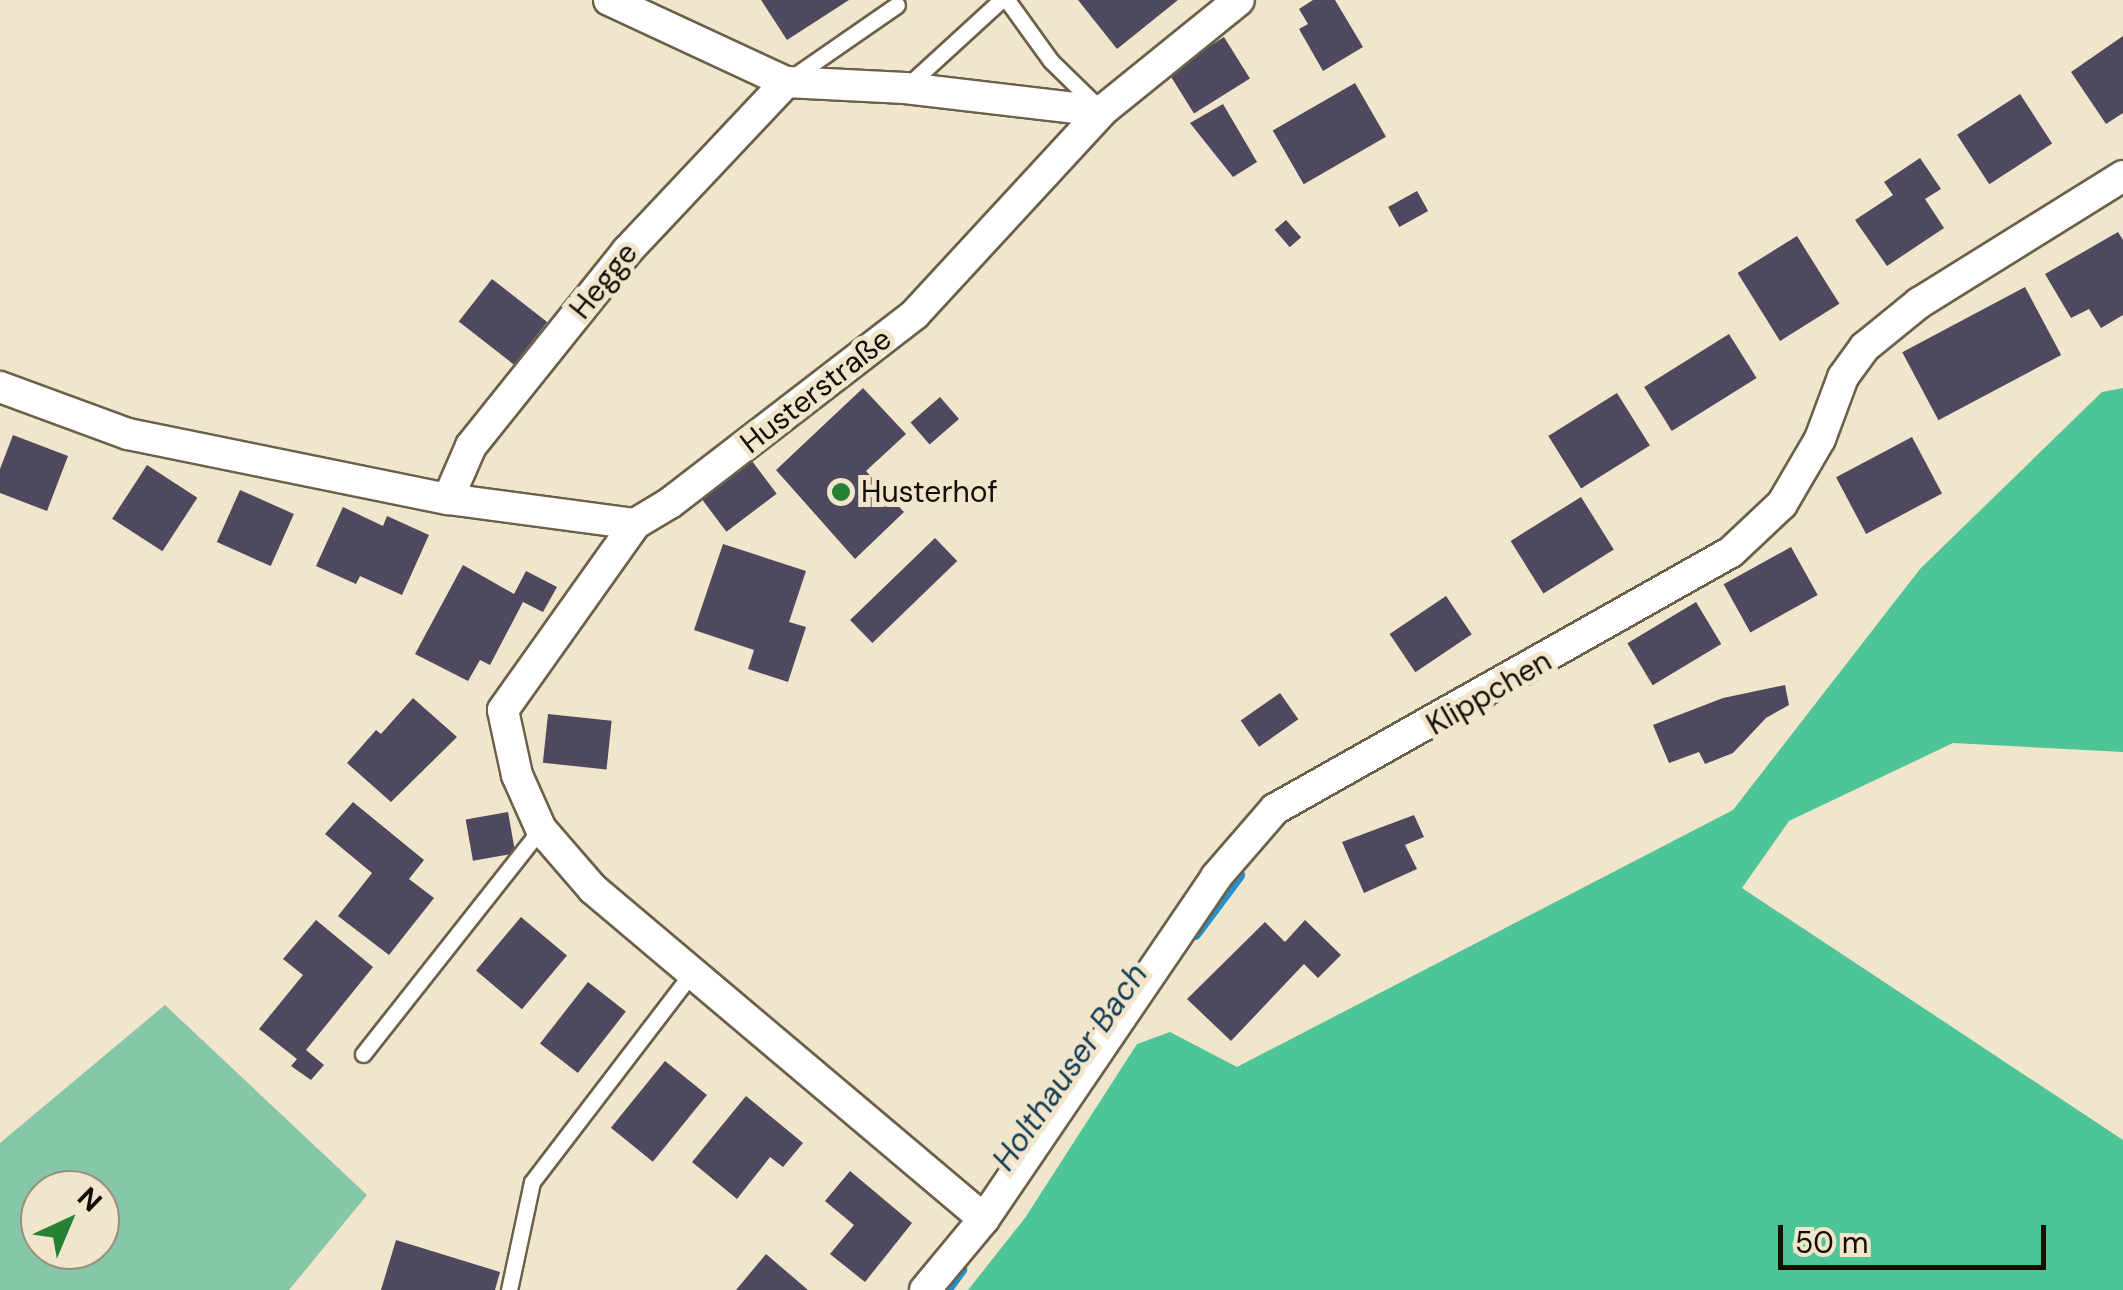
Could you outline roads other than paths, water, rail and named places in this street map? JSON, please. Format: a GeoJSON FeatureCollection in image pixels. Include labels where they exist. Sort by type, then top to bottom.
{"type":"FeatureCollection","features":[{"type":"Feature","properties":{"kind":"street"},"geometry":{"type":"LineString","coordinates":[[609,0],[786,82],[905,88],[1102,110]]}},
{"type":"Feature","properties":{"kind":"street","name":"Husterstraße"},"geometry":{"type":"LineString","coordinates":[[984,1219],[592,889],[541,829],[517,775],[504,710],[634,524],[670,503],[916,314],[1102,110],[1239,0]]}},
{"type":"Feature","properties":{"kind":"street","name":"Hegge"},"geometry":{"type":"LineString","coordinates":[[448,499],[471,446],[627,251],[786,82]]}},
{"type":"Feature","properties":{"kind":"street","name":"Klippchen"},"geometry":{"type":"LineString","coordinates":[[925,1290],[984,1219],[1216,877],[1275,810],[1392,748],[1730,552],[1782,504],[1820,439],[1843,377],[1865,347],[1919,302],[2123,176]]}},
{"type":"Feature","properties":{"kind":"street"},"geometry":{"type":"LineString","coordinates":[[0,387],[128,434],[448,499],[634,524]]}},
{"type":"Feature","properties":{"kind":"lane"},"geometry":{"type":"LineString","coordinates":[[905,88],[1004,0],[1051,61],[1102,110]]}},
{"type":"Feature","properties":{"kind":"lane"},"geometry":{"type":"LineString","coordinates":[[786,82],[898,5]]}},
{"type":"Feature","properties":{"kind":"lane"},"geometry":{"type":"LineString","coordinates":[[363,1054],[541,829]]}},
{"type":"Feature","properties":{"kind":"lane"},"geometry":{"type":"LineString","coordinates":[[509,1290],[532,1182],[692,974]]}},
{"type":"Feature","properties":{"kind":"waterway","name":"Holthauser Bach"},"geometry":{"type":"LineString","coordinates":[[1195,934],[1239,875]]}},
{"type":"Feature","properties":{"kind":"waterway","name":"Holthauser Bach"},"geometry":{"type":"LineString","coordinates":[[946,1290],[961,1269]]}},
{"type":"Feature","properties":{"kind":"place","name":"Husterhof"},"geometry":{"type":"Point","coordinates":[841,492]}}]}
